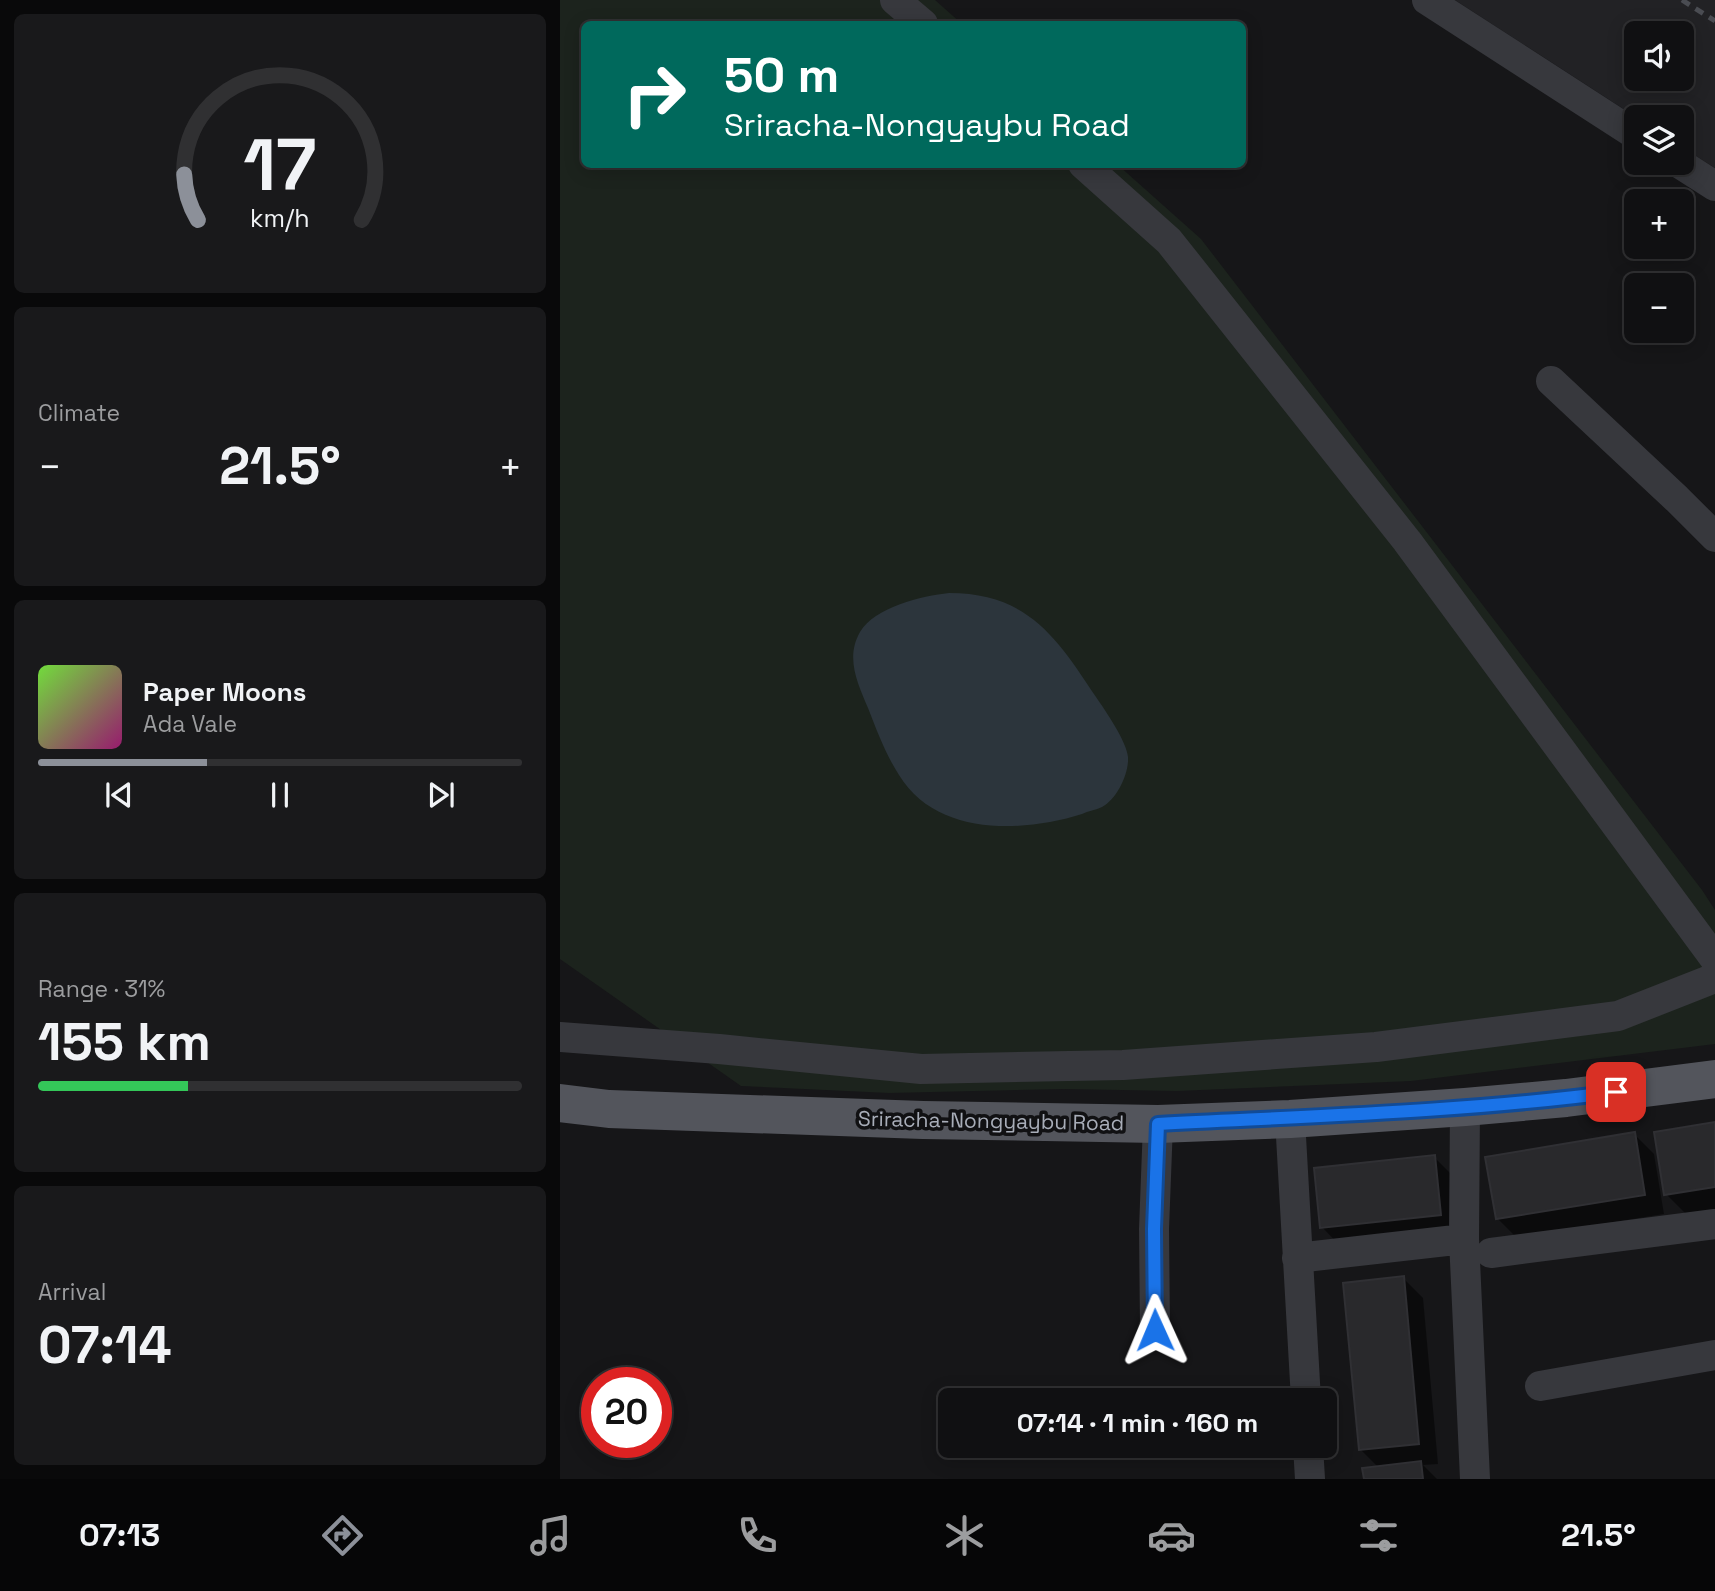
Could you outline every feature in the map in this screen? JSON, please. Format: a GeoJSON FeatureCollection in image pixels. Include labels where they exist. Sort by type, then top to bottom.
{"type":"FeatureCollection","features":[{"type":"Feature","properties":{"kind":"main road","name":"Sriracha-Nongyaybu Road"},"geometry":{"type":"LineString","coordinates":[[560,1103],[636,1110],[909,1120],[1158,1124],[1290,1119],[1465,1107],[1566,1098],[1715,1079]]}},
{"type":"Feature","properties":{"kind":"street"},"geometry":{"type":"LineString","coordinates":[[895,0],[920,21]]}},
{"type":"Feature","properties":{"kind":"street"},"geometry":{"type":"LineString","coordinates":[[1427,0],[1624,127]]}},
{"type":"Feature","properties":{"kind":"street"},"geometry":{"type":"LineString","coordinates":[[1088,168],[1169,240],[1407,541],[1715,959]]}},
{"type":"Feature","properties":{"kind":"street"},"geometry":{"type":"LineString","coordinates":[[1694,173],[1715,186]]}},
{"type":"Feature","properties":{"kind":"street"},"geometry":{"type":"LineString","coordinates":[[1551,381],[1715,537]]}},
{"type":"Feature","properties":{"kind":"street"},"geometry":{"type":"LineString","coordinates":[[560,1037],[719,1049],[920,1069],[1123,1065],[1376,1047],[1618,1016],[1715,978]]}},
{"type":"Feature","properties":{"kind":"street"},"geometry":{"type":"LineString","coordinates":[[1465,1107],[1464,1239],[1475,1479]]}},
{"type":"Feature","properties":{"kind":"street"},"geometry":{"type":"LineString","coordinates":[[1290,1119],[1305,1388]]}},
{"type":"Feature","properties":{"kind":"street"},"geometry":{"type":"LineString","coordinates":[[1155,1330],[1154,1229],[1158,1124]]}},
{"type":"Feature","properties":{"kind":"street"},"geometry":{"type":"LineString","coordinates":[[1491,1253],[1715,1224]]}},
{"type":"Feature","properties":{"kind":"street"},"geometry":{"type":"LineString","coordinates":[[1297,1258],[1464,1239]]}},
{"type":"Feature","properties":{"kind":"street"},"geometry":{"type":"LineString","coordinates":[[1540,1386],[1715,1355]]}},
{"type":"Feature","properties":{"kind":"street"},"geometry":{"type":"LineString","coordinates":[[1309,1458],[1310,1479]]}},
{"type":"Feature","properties":{"kind":"shaded area"},"geometry":{"type":"Polygon","coordinates":[[[560,0],[935,0],[959,21],[581,21],[581,168],[1121,168],[1201,239],[1702,890],[1715,910],[1715,1044],[1411,1081],[1177,1091],[1064,1089],[889,1093],[741,1086],[560,959],[560,0]]]}},
{"type":"Feature","properties":{"kind":"shaded area"},"geometry":{"type":"Polygon","coordinates":[[[1455,0],[1715,0],[1715,168],[1694,155],[1694,105],[1624,105],[1624,109],[1455,0]]]}},
{"type":"Feature","properties":{"kind":"shaded area"},"geometry":{"type":"Polygon","coordinates":[[[949,593],[976,595],[1020,610],[1038,623],[1068,656],[1110,718],[1127,751],[1128,764],[1124,778],[1117,792],[1102,807],[1033,824],[982,824],[957,819],[935,810],[915,795],[899,775],[882,743],[857,680],[853,661],[856,642],[867,623],[888,609],[913,600],[949,593]]]}},
{"type":"Feature","properties":{"kind":"building"},"geometry":{"type":"Polygon","coordinates":[[[1715,1122],[1715,1187],[1664,1195],[1654,1132],[1715,1122]]]}},
{"type":"Feature","properties":{"kind":"building"},"geometry":{"type":"Polygon","coordinates":[[[1635,1132],[1645,1195],[1496,1219],[1485,1157],[1635,1132]]]}},
{"type":"Feature","properties":{"kind":"building"},"geometry":{"type":"Polygon","coordinates":[[[1435,1155],[1441,1215],[1320,1228],[1314,1168],[1435,1155]]]}},
{"type":"Feature","properties":{"kind":"building"},"geometry":{"type":"Polygon","coordinates":[[[1404,1276],[1419,1444],[1359,1450],[1343,1283],[1404,1276]]]}},
{"type":"Feature","properties":{"kind":"building"},"geometry":{"type":"Polygon","coordinates":[[[1421,1461],[1423,1479],[1364,1479],[1362,1468],[1421,1461]]]}},
{"type":"Feature","properties":{"kind":"railway"},"geometry":{"type":"LineString","coordinates":[[1682,0],[1715,21]]}},
{"type":"Feature","properties":{"kind":"route"},"geometry":{"type":"LineString","coordinates":[[1155,1330],[1154,1229],[1158,1124],[1290,1119],[1465,1107],[1616,1092]]}}]}
